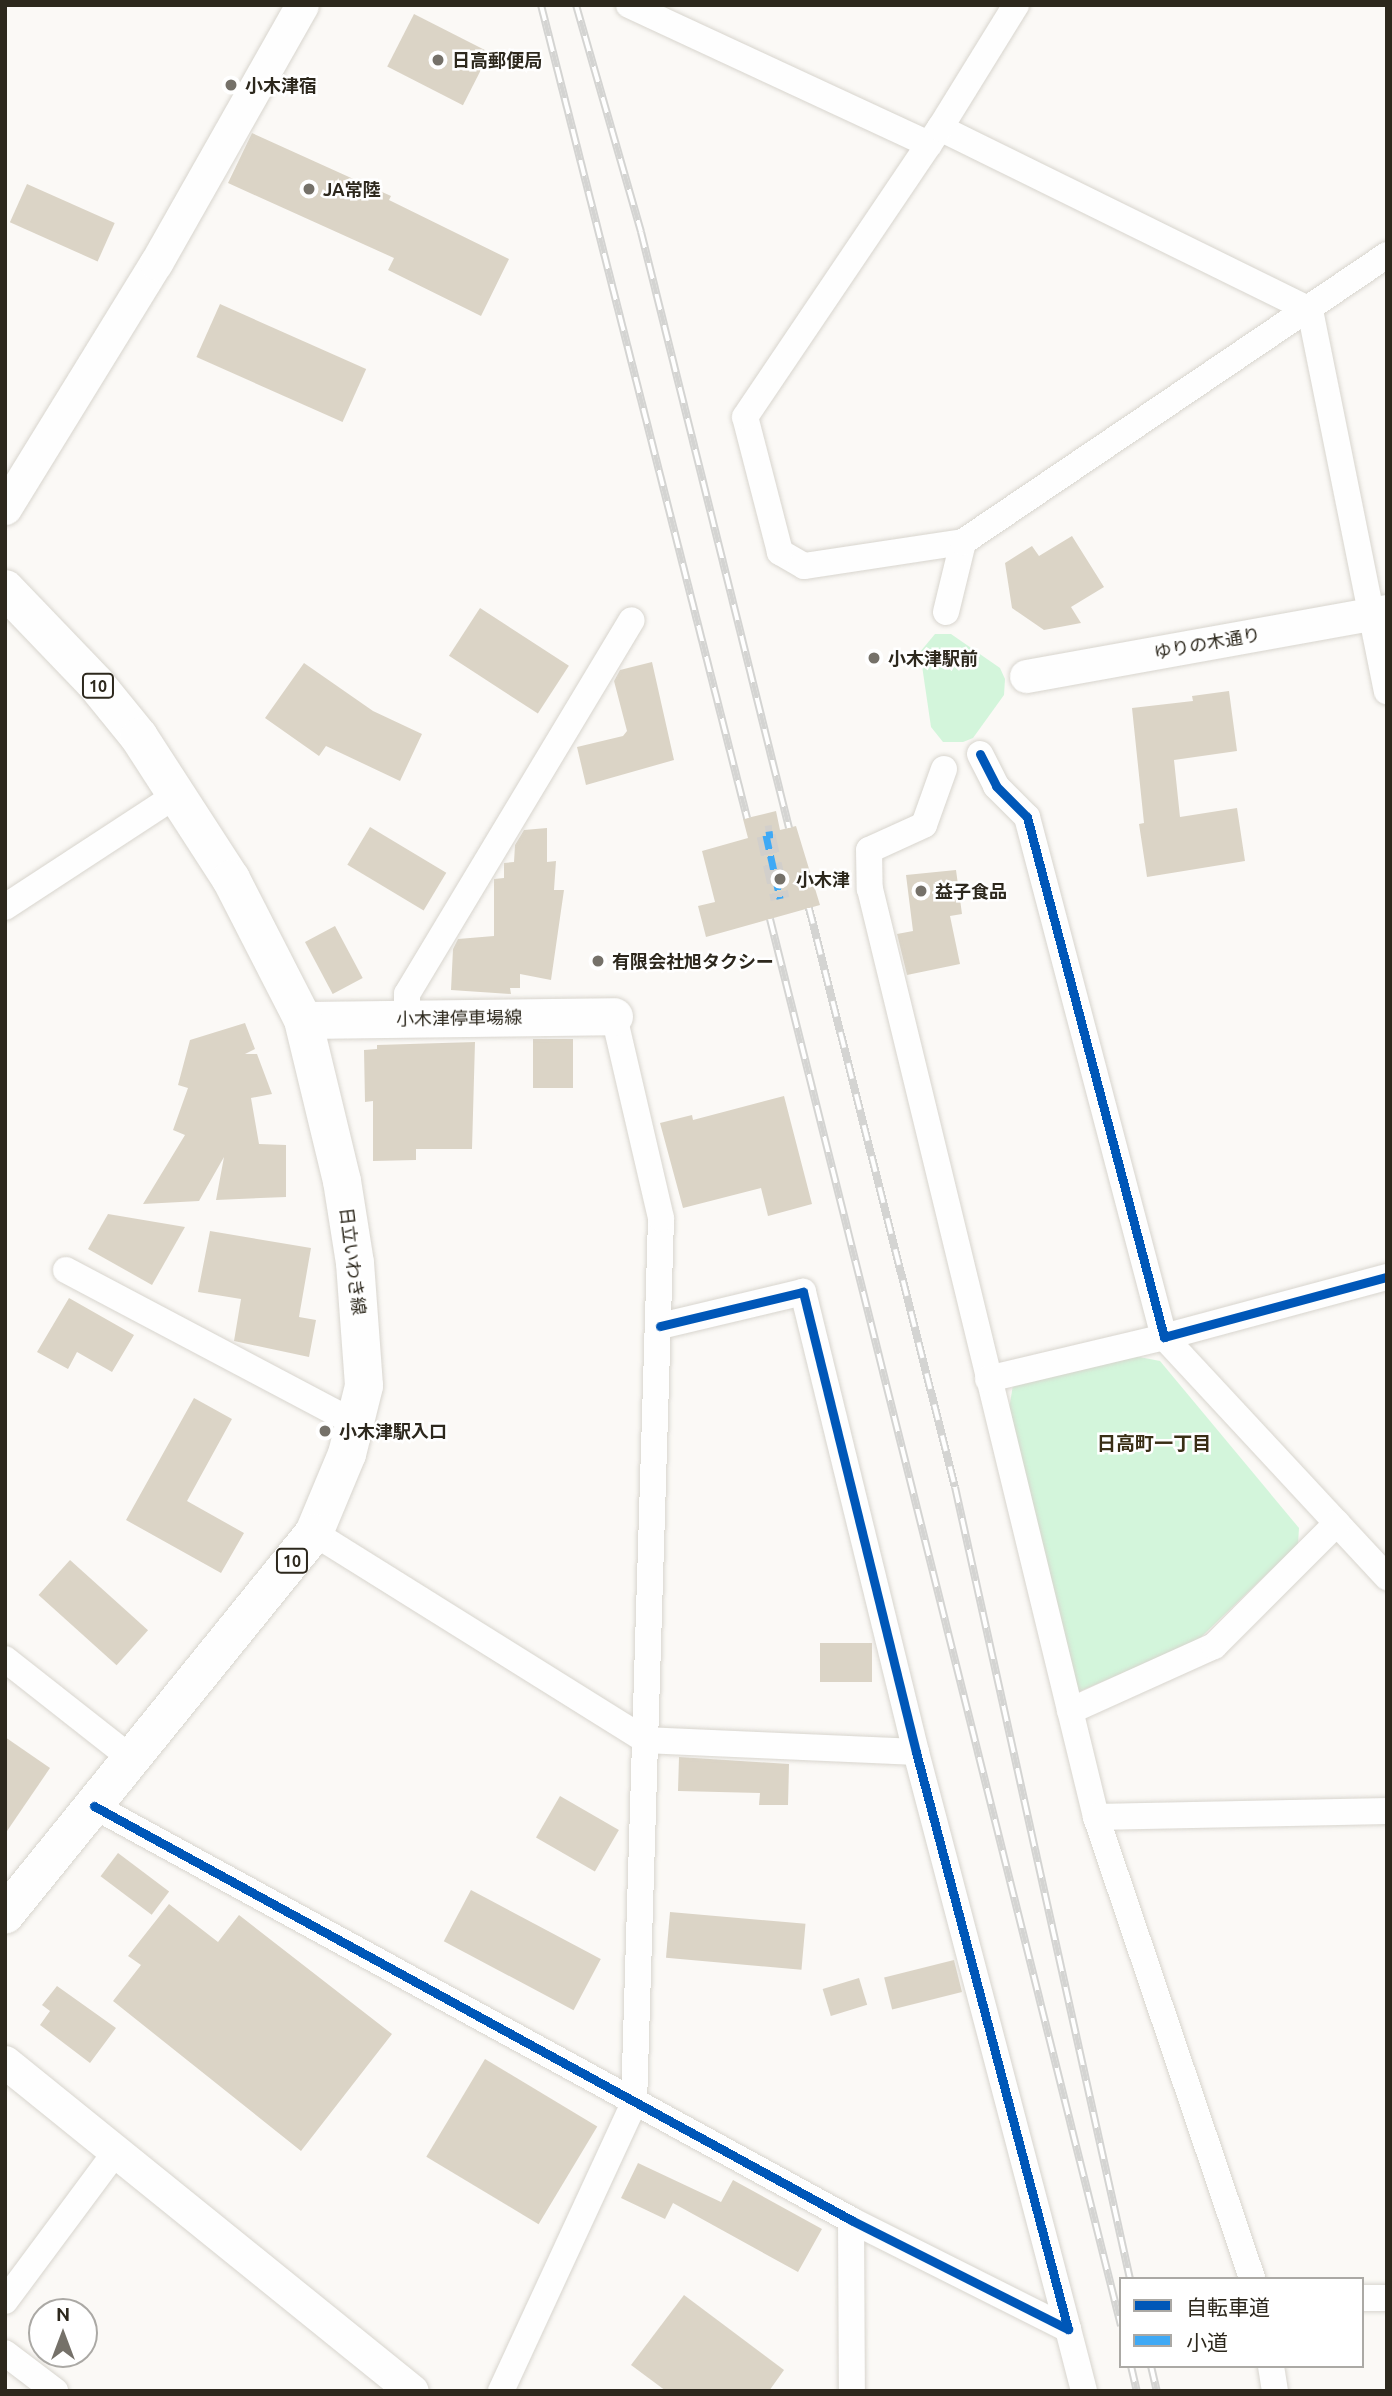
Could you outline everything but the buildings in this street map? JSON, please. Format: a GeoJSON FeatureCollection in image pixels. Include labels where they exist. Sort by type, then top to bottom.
{"type":"FeatureCollection","features":[{"type":"Feature","properties":{"kind":"main road","name":"日立いわき線"},"geometry":{"type":"LineString","coordinates":[[5,589],[96,684],[178,794],[231,879],[303,1020],[328,1108],[355,1263],[364,1386],[357,1424],[314,1533],[5,1915]]}},
{"type":"Feature","properties":{"kind":"main road","name":"小木津停車場線"},"geometry":{"type":"LineString","coordinates":[[303,1020],[614,1016]]}},
{"type":"Feature","properties":{"kind":"street"},"geometry":{"type":"LineString","coordinates":[[5,508],[156,264],[302,5]]}},
{"type":"Feature","properties":{"kind":"street"},"geometry":{"type":"LineString","coordinates":[[629,5],[935,136],[1310,310]]}},
{"type":"Feature","properties":{"kind":"street"},"geometry":{"type":"LineString","coordinates":[[1016,5],[935,136],[745,417],[780,552],[804,566],[963,542],[1310,310],[1387,255]]}},
{"type":"Feature","properties":{"kind":"street"},"geometry":{"type":"LineString","coordinates":[[1310,310],[1378,612],[1387,691]]}},
{"type":"Feature","properties":{"kind":"street"},"geometry":{"type":"LineString","coordinates":[[946,612],[963,542]]}},
{"type":"Feature","properties":{"kind":"street","name":"ゆりの木通り"},"geometry":{"type":"LineString","coordinates":[[1026,676],[1378,612]]}},
{"type":"Feature","properties":{"kind":"street"},"geometry":{"type":"LineString","coordinates":[[407,1018],[407,994],[632,620]]}},
{"type":"Feature","properties":{"kind":"street"},"geometry":{"type":"LineString","coordinates":[[980,754],[996,786],[1027,817],[1164,1337],[1387,1577]]}},
{"type":"Feature","properties":{"kind":"street"},"geometry":{"type":"LineString","coordinates":[[944,769],[924,825],[869,850],[870,889],[1096,1817],[1251,2277]]}},
{"type":"Feature","properties":{"kind":"street"},"geometry":{"type":"LineString","coordinates":[[5,907],[178,794]]}},
{"type":"Feature","properties":{"kind":"street"},"geometry":{"type":"LineString","coordinates":[[501,2391],[634,2104],[660,1326],[661,1218],[614,1016]]}},
{"type":"Feature","properties":{"kind":"street"},"geometry":{"type":"LineString","coordinates":[[66,1270],[357,1424]]}},
{"type":"Feature","properties":{"kind":"street"},"geometry":{"type":"LineString","coordinates":[[988,1379],[1164,1337],[1387,1277]]}},
{"type":"Feature","properties":{"kind":"street"},"geometry":{"type":"LineString","coordinates":[[660,1326],[803,1292],[916,1752],[1084,2391]]}},
{"type":"Feature","properties":{"kind":"street"},"geometry":{"type":"LineString","coordinates":[[1070,1711],[1214,1646],[1337,1523]]}},
{"type":"Feature","properties":{"kind":"street"},"geometry":{"type":"LineString","coordinates":[[314,1533],[645,1740],[916,1752]]}},
{"type":"Feature","properties":{"kind":"street"},"geometry":{"type":"LineString","coordinates":[[5,1659],[132,1759]]}},
{"type":"Feature","properties":{"kind":"street"},"geometry":{"type":"LineString","coordinates":[[94,1806],[634,2104],[851,2220],[1068,2329]]}},
{"type":"Feature","properties":{"kind":"street"},"geometry":{"type":"LineString","coordinates":[[1096,1817],[1387,1811]]}},
{"type":"Feature","properties":{"kind":"street"},"geometry":{"type":"LineString","coordinates":[[5,2062],[412,2391]]}},
{"type":"Feature","properties":{"kind":"street"},"geometry":{"type":"LineString","coordinates":[[5,2301],[115,2153]]}},
{"type":"Feature","properties":{"kind":"street"},"geometry":{"type":"LineString","coordinates":[[851,2220],[852,2391]]}},
{"type":"Feature","properties":{"kind":"street"},"geometry":{"type":"LineString","coordinates":[[1364,2298],[1387,2298]]}},
{"type":"Feature","properties":{"kind":"street"},"geometry":{"type":"LineString","coordinates":[[5,2353],[55,2391]]}},
{"type":"Feature","properties":{"kind":"street"},"geometry":{"type":"LineString","coordinates":[[1270,2368],[1275,2391]]}},
{"type":"Feature","properties":{"kind":"green space"},"geometry":{"type":"Polygon","coordinates":[[[935,634],[951,634],[1000,668],[1005,679],[1004,695],[973,738],[963,742],[943,742],[931,727],[920,652],[935,634]]]}},
{"type":"Feature","properties":{"kind":"green space"},"geometry":{"type":"Polygon","coordinates":[[[1129,1355],[1160,1361],[1299,1528],[1298,1544],[1196,1642],[1078,1692],[1009,1409],[1013,1385],[1129,1355]]]}},
{"type":"Feature","properties":{"kind":"tunnel"},"geometry":{"type":"LineString","coordinates":[[773,834],[766,835],[780,898]]}},
{"type":"Feature","properties":{"kind":"railway"},"geometry":{"type":"LineString","coordinates":[[541,5],[747,818]]}},
{"type":"Feature","properties":{"kind":"railway"},"geometry":{"type":"LineString","coordinates":[[576,5],[641,232],[789,828]]}},
{"type":"Feature","properties":{"kind":"railway"},"geometry":{"type":"LineString","coordinates":[[809,908],[955,1487],[1130,2277]]}},
{"type":"Feature","properties":{"kind":"railway"},"geometry":{"type":"LineString","coordinates":[[770,919],[1119,2318]]}},
{"type":"Feature","properties":{"kind":"railway"},"geometry":{"type":"LineString","coordinates":[[1131,2368],[1137,2391]]}},
{"type":"Feature","properties":{"kind":"railway"},"geometry":{"type":"LineString","coordinates":[[1151,2368],[1157,2391]]}},
{"type":"Feature","properties":{"kind":"marked path"},"geometry":{"type":"LineString","coordinates":[[773,834],[766,835],[780,898]]}},
{"type":"Feature","properties":{"kind":"cycle path"},"geometry":{"type":"LineString","coordinates":[[980,754],[996,786],[1027,817],[1164,1337],[1387,1277]]}},
{"type":"Feature","properties":{"kind":"cycle path"},"geometry":{"type":"LineString","coordinates":[[94,1806],[851,2220],[1068,2329],[916,1752],[803,1292],[660,1326]]}},
{"type":"Feature","properties":{"kind":"place","name":"日高郵便局"},"geometry":{"type":"Point","coordinates":[438,60]}},
{"type":"Feature","properties":{"kind":"place","name":"小木津宿"},"geometry":{"type":"Point","coordinates":[231,85]}},
{"type":"Feature","properties":{"kind":"place","name":"JA常陸"},"geometry":{"type":"Point","coordinates":[309,189]}},
{"type":"Feature","properties":{"kind":"place","name":"小木津駅前"},"geometry":{"type":"Point","coordinates":[874,658]}},
{"type":"Feature","properties":{"kind":"place","name":"小木津"},"geometry":{"type":"Point","coordinates":[780,879]}},
{"type":"Feature","properties":{"kind":"place","name":"益子食品"},"geometry":{"type":"Point","coordinates":[921,891]}},
{"type":"Feature","properties":{"kind":"place","name":"有限会社旭タクシー"},"geometry":{"type":"Point","coordinates":[598,961]}},
{"type":"Feature","properties":{"kind":"place","name":"小木津駅入口"},"geometry":{"type":"Point","coordinates":[325,1431]}},
{"type":"Feature","properties":{"kind":"district","name":"日高町一丁目"},"geometry":{"type":"Point","coordinates":[1154,1444]}}]}
